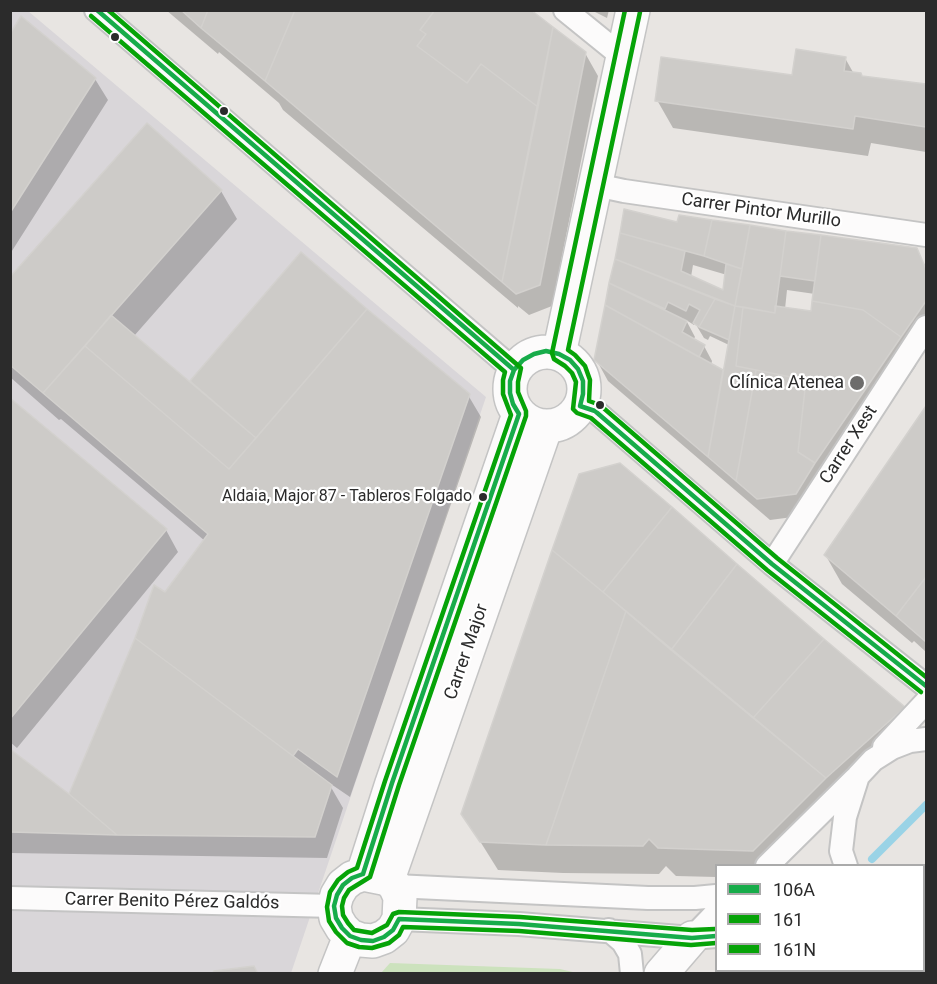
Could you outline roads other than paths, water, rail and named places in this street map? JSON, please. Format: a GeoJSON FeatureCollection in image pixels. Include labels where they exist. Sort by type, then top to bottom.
{"type":"FeatureCollection","features":[{"type":"Feature","properties":{"kind":"street"},"geometry":{"type":"LineString","coordinates":[[96,10],[514,370]]}},
{"type":"Feature","properties":{"kind":"street"},"geometry":{"type":"LineString","coordinates":[[565,10],[623,57]]}},
{"type":"Feature","properties":{"kind":"street"},"geometry":{"type":"LineString","coordinates":[[559,354],[633,10]]}},
{"type":"Feature","properties":{"kind":"street","name":"Carrer Pintor Murillo"},"geometry":{"type":"LineString","coordinates":[[596,185],[636,193],[927,235]]}},
{"type":"Feature","properties":{"kind":"street","name":"Carrer Xest"},"geometry":{"type":"LineString","coordinates":[[772,564],[927,327]]}},
{"type":"Feature","properties":{"kind":"street"},"geometry":{"type":"LineString","coordinates":[[546,351],[559,354],[570,360],[578,369],[583,381],[580,406],[563,422],[532,420],[513,404],[510,381],[514,370],[523,360],[534,354],[546,351]]}},
{"type":"Feature","properties":{"kind":"street"},"geometry":{"type":"LineString","coordinates":[[580,406],[595,411],[772,564],[927,686]]}},
{"type":"Feature","properties":{"kind":"street","name":"Carrer Major"},"geometry":{"type":"LineString","coordinates":[[382,880],[392,783],[532,420]]}},
{"type":"Feature","properties":{"kind":"street"},"geometry":{"type":"LineString","coordinates":[[769,864],[858,776],[927,702]]}},
{"type":"Feature","properties":{"kind":"street"},"geometry":{"type":"LineString","coordinates":[[873,760],[892,748],[910,741],[927,739]]}},
{"type":"Feature","properties":{"kind":"street"},"geometry":{"type":"LineString","coordinates":[[845,864],[841,851],[845,817],[858,776]]}},
{"type":"Feature","properties":{"kind":"street"},"geometry":{"type":"LineString","coordinates":[[382,880],[400,897],[399,920],[393,930],[373,941],[350,936],[336,918],[334,906],[343,885],[352,878],[382,880],[648,898],[715,896]]}},
{"type":"Feature","properties":{"kind":"street","name":"Carrer Benito Pérez Galdós"},"geometry":{"type":"LineString","coordinates":[[10,898],[334,906]]}},
{"type":"Feature","properties":{"kind":"street"},"geometry":{"type":"LineString","coordinates":[[661,974],[704,937],[715,917]]}},
{"type":"Feature","properties":{"kind":"street"},"geometry":{"type":"LineString","coordinates":[[399,920],[704,937]]}},
{"type":"Feature","properties":{"kind":"street"},"geometry":{"type":"LineString","coordinates":[[609,930],[623,942],[630,954],[632,974]]}},
{"type":"Feature","properties":{"kind":"street"},"geometry":{"type":"LineString","coordinates":[[335,974],[350,936]]}},
{"type":"Feature","properties":{"kind":"waterway"},"geometry":{"type":"LineString","coordinates":[[872,859],[926,805]]}},
{"type":"Feature","properties":{"kind":"place","name":"Clínica Atenea"},"geometry":{"type":"Point","coordinates":[857,383]}},
{"type":"Feature","properties":{"kind":"place","name":"Aldaia, Major 87 - Tableros Folgado"},"geometry":{"type":"Point","coordinates":[483,497]}}]}
